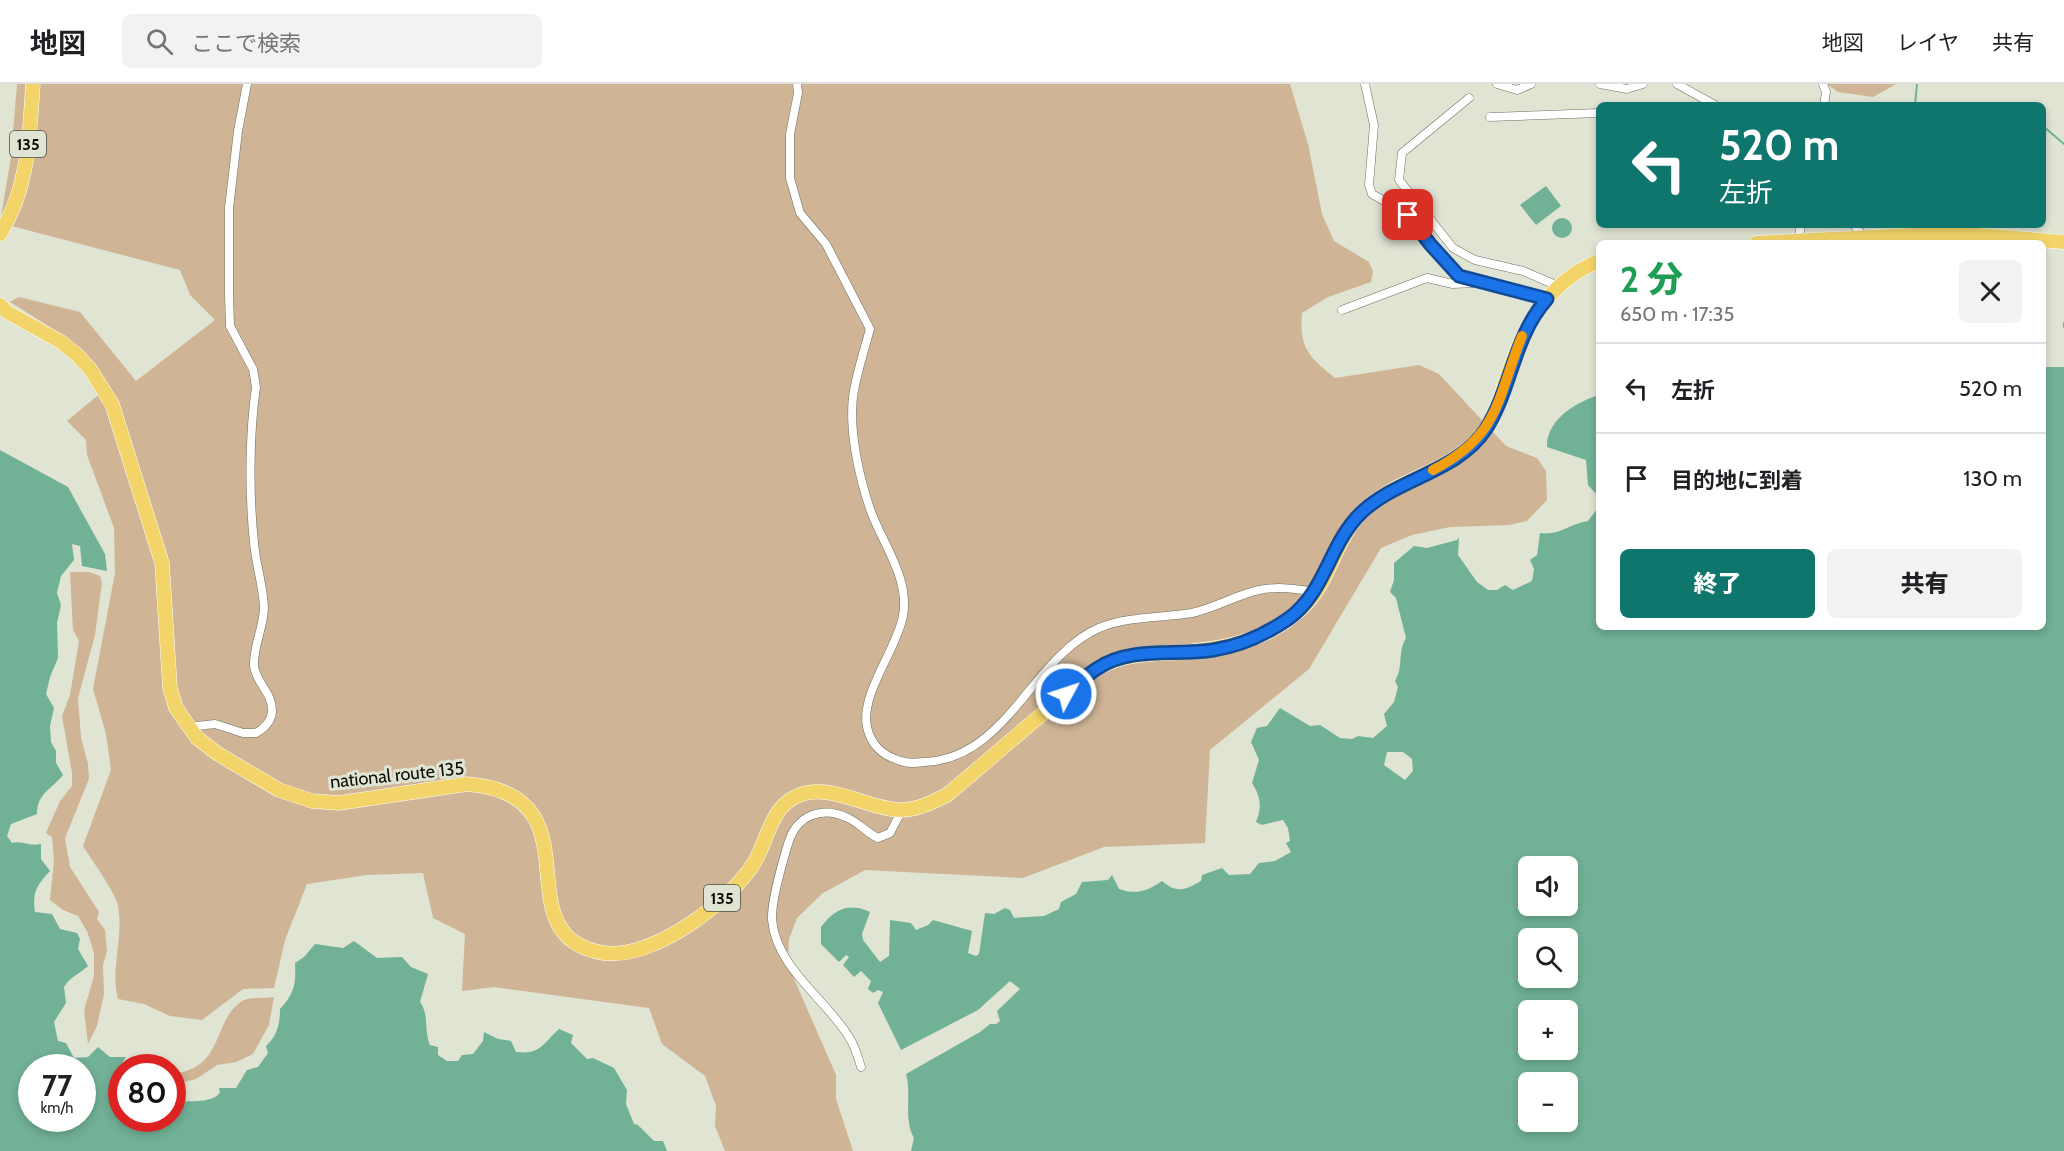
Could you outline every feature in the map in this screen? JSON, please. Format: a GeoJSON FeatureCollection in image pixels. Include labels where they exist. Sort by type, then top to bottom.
{"type":"FeatureCollection","features":[{"type":"Feature","properties":{"kind":"highway","name":"135"},"geometry":{"type":"LineString","coordinates":[[0,234],[17,202],[24,182],[33,84]]}},
{"type":"Feature","properties":{"kind":"highway"},"geometry":{"type":"LineString","coordinates":[[1814,240],[1952,233],[2038,240]]}},
{"type":"Feature","properties":{"kind":"highway"},"geometry":{"type":"LineString","coordinates":[[2046,241],[2063,242]]}},
{"type":"Feature","properties":{"kind":"highway","name":"national route 135"},"geometry":{"type":"LineString","coordinates":[[0,305],[7,312],[61,342],[90,369],[112,404],[162,563],[170,688],[176,708],[187,727],[218,754],[245,771],[279,790],[312,801],[339,803],[467,784],[486,786],[509,793],[524,802],[541,829],[545,844],[549,901],[555,920],[565,934],[597,952],[629,954],[660,943],[721,899],[754,862],[771,822],[792,798],[808,792],[830,793],[875,806],[902,810],[924,806],[946,795],[1098,667],[1131,656],[1214,650],[1244,643],[1290,618],[1316,592],[1338,546],[1360,514],[1395,489],[1463,453],[1485,431],[1494,415],[1527,325],[1558,286],[1596,263]]}},
{"type":"Feature","properties":{"kind":"street"},"geometry":{"type":"LineString","coordinates":[[187,727],[215,723],[243,733],[256,734],[269,721],[272,713],[271,698],[254,669],[264,611],[262,585],[254,546],[252,504],[256,387],[253,369],[230,326],[229,207],[238,131],[247,84]]}},
{"type":"Feature","properties":{"kind":"street"},"geometry":{"type":"LineString","coordinates":[[797,84],[798,93],[790,134],[790,178],[801,213],[826,244],[870,328],[853,398],[855,442],[870,508],[900,579],[904,601],[898,634],[878,677],[867,712],[867,726],[873,743],[885,757],[906,763],[931,762],[967,753],[1001,723],[1075,642],[1100,628],[1133,620],[1194,612],[1259,591],[1279,588],[1316,592]]}},
{"type":"Feature","properties":{"kind":"street"},"geometry":{"type":"LineString","coordinates":[[1365,84],[1374,125],[1370,150],[1370,191],[1408,215],[1455,273],[1479,282],[1547,299]]}},
{"type":"Feature","properties":{"kind":"street"},"geometry":{"type":"LineString","coordinates":[[1497,84],[1517,90],[1532,84]]}},
{"type":"Feature","properties":{"kind":"street"},"geometry":{"type":"LineString","coordinates":[[1600,84],[1627,89],[1643,84]]}},
{"type":"Feature","properties":{"kind":"street"},"geometry":{"type":"LineString","coordinates":[[1677,84],[1710,102]]}},
{"type":"Feature","properties":{"kind":"street"},"geometry":{"type":"LineString","coordinates":[[1823,84],[1826,92],[1824,102]]}},
{"type":"Feature","properties":{"kind":"street"},"geometry":{"type":"LineString","coordinates":[[1469,98],[1402,153],[1399,180],[1453,248],[1475,260],[1523,271],[1558,286]]}},
{"type":"Feature","properties":{"kind":"street"},"geometry":{"type":"LineString","coordinates":[[1490,117],[1596,114]]}},
{"type":"Feature","properties":{"kind":"street"},"geometry":{"type":"LineString","coordinates":[[1856,228],[1864,237]]}},
{"type":"Feature","properties":{"kind":"street"},"geometry":{"type":"LineString","coordinates":[[1342,310],[1427,278],[1453,284],[1479,282]]}},
{"type":"Feature","properties":{"kind":"street"},"geometry":{"type":"LineString","coordinates":[[861,1067],[848,1035],[810,990],[785,955],[772,919],[787,847],[792,831],[799,822],[808,816],[824,813],[840,815],[878,838],[890,833],[902,810]]}},
{"type":"Feature","properties":{"kind":"shaded area"},"geometry":{"type":"Polygon","coordinates":[[[17,84],[1290,84],[1308,144],[1322,214],[1334,241],[1369,262],[1373,272],[1371,282],[1328,297],[1302,313],[1302,335],[1308,351],[1318,364],[1335,378],[1419,365],[1439,374],[1506,446],[1537,458],[1546,471],[1547,500],[1527,521],[1509,525],[1450,527],[1412,535],[1381,548],[1309,669],[1210,750],[1205,843],[1104,847],[1023,878],[865,870],[823,893],[797,918],[789,939],[788,959],[795,981],[836,1075],[836,1099],[853,1151],[725,1151],[715,1126],[716,1106],[705,1076],[662,1044],[649,1008],[494,987],[462,991],[465,934],[433,918],[423,873],[367,875],[307,884],[285,940],[274,988],[243,989],[202,1020],[170,1016],[144,1004],[118,999],[115,976],[119,929],[118,906],[108,885],[83,846],[111,770],[106,734],[93,689],[115,573],[114,528],[87,455],[86,440],[67,421],[108,387],[99,372],[77,348],[10,302],[19,297],[80,312],[136,381],[215,320],[190,295],[180,270],[0,223],[11,157],[17,84]]]}},
{"type":"Feature","properties":{"kind":"shaded area"},"geometry":{"type":"Polygon","coordinates":[[[1827,84],[1896,84],[1873,97],[1838,92],[1827,84]]]}},
{"type":"Feature","properties":{"kind":"shaded area"},"geometry":{"type":"Polygon","coordinates":[[[1546,186],[1561,206],[1536,225],[1520,205],[1546,186]]]}},
{"type":"Feature","properties":{"kind":"shaded area"},"geometry":{"type":"Polygon","coordinates":[[[1562,218],[1569,221],[1572,228],[1569,235],[1562,238],[1555,235],[1552,228],[1555,221],[1562,218]]]}},
{"type":"Feature","properties":{"kind":"shaded area"},"geometry":{"type":"Polygon","coordinates":[[[2046,367],[2064,367],[2064,1151],[911,1151],[914,1138],[909,1123],[906,1074],[990,1024],[996,1024],[1000,1021],[997,1011],[1020,989],[1010,981],[978,1010],[901,1050],[878,1003],[883,992],[878,990],[873,993],[868,989],[871,981],[861,971],[854,977],[843,965],[849,957],[846,955],[839,962],[821,944],[821,927],[831,916],[849,908],[870,912],[862,934],[863,940],[880,962],[889,956],[890,920],[911,923],[916,930],[933,920],[972,931],[968,953],[976,956],[979,954],[985,913],[994,914],[1005,908],[1010,910],[1014,918],[1044,916],[1059,909],[1061,902],[1076,894],[1082,882],[1108,880],[1112,875],[1119,889],[1125,891],[1142,891],[1162,881],[1172,888],[1181,889],[1201,881],[1202,875],[1222,868],[1229,875],[1250,874],[1259,863],[1275,861],[1291,852],[1286,843],[1290,841],[1288,828],[1283,820],[1262,825],[1256,822],[1260,802],[1252,783],[1259,760],[1251,742],[1257,728],[1267,726],[1280,708],[1310,726],[1320,725],[1340,738],[1352,739],[1358,736],[1373,738],[1387,726],[1384,714],[1394,702],[1398,687],[1395,681],[1406,638],[1396,598],[1390,592],[1394,580],[1394,563],[1414,546],[1427,548],[1457,540],[1459,537],[1458,555],[1477,582],[1488,590],[1497,590],[1505,585],[1513,590],[1532,581],[1534,569],[1530,560],[1537,555],[1540,533],[1553,533],[1588,521],[1596,510],[1596,630],[2046,630],[2046,367]],[[1387,752],[1384,765],[1405,780],[1413,771],[1412,759],[1403,752],[1387,752]]]}},
{"type":"Feature","properties":{"kind":"shaded area"},"geometry":{"type":"Polygon","coordinates":[[[1596,396],[1596,494],[1588,485],[1586,460],[1547,447],[1551,428],[1572,407],[1596,396]]]}},
{"type":"Feature","properties":{"kind":"shaded area"},"geometry":{"type":"Polygon","coordinates":[[[0,450],[68,487],[105,554],[107,571],[82,566],[80,546],[72,544],[74,560],[61,576],[57,593],[61,605],[57,623],[58,658],[46,694],[54,708],[50,726],[51,742],[56,751],[56,763],[63,775],[42,796],[37,814],[11,824],[7,836],[12,843],[41,844],[41,859],[50,871],[36,889],[35,912],[52,914],[60,929],[77,933],[80,939],[78,949],[88,966],[72,977],[64,987],[66,1003],[54,1022],[58,1041],[66,1043],[72,1054],[18,1054],[18,1132],[96,1132],[96,1054],[91,1054],[98,1047],[108,1055],[108,1132],[186,1132],[186,1101],[215,1097],[220,1093],[219,1088],[236,1088],[247,1070],[258,1067],[268,1053],[266,1046],[277,1029],[280,1009],[294,987],[295,963],[304,957],[315,944],[343,948],[354,941],[377,958],[402,957],[411,967],[428,974],[420,1002],[425,1012],[428,1040],[430,1045],[438,1047],[438,1055],[447,1061],[458,1061],[462,1055],[473,1054],[483,1041],[484,1032],[498,1039],[511,1041],[516,1052],[531,1052],[540,1047],[559,1029],[573,1035],[571,1043],[587,1059],[593,1058],[614,1068],[627,1090],[626,1104],[634,1124],[638,1125],[654,1141],[663,1141],[667,1151],[0,1151],[0,450]]]}},
{"type":"Feature","properties":{"kind":"shaded area"},"geometry":{"type":"Polygon","coordinates":[[[70,572],[89,572],[100,576],[102,583],[95,635],[78,698],[81,738],[88,764],[89,779],[65,838],[70,867],[99,912],[97,919],[105,930],[107,951],[103,965],[104,994],[97,1026],[88,1044],[84,1010],[94,976],[94,953],[87,931],[78,916],[63,910],[50,900],[54,861],[52,837],[46,833],[60,801],[72,786],[72,773],[62,716],[70,695],[79,641],[73,630],[70,572]]]}},
{"type":"Feature","properties":{"kind":"shaded area"},"geometry":{"type":"Polygon","coordinates":[[[274,997],[269,1025],[253,1054],[236,1062],[217,1065],[196,1079],[186,1082],[186,1071],[202,1063],[210,1053],[232,1010],[242,1001],[274,997]]]}},
{"type":"Feature","properties":{"kind":"waterway"},"geometry":{"type":"LineString","coordinates":[[1915,102],[1917,84]]}},
{"type":"Feature","properties":{"kind":"waterway"},"geometry":{"type":"LineString","coordinates":[[2046,129],[2064,144]]}},
{"type":"Feature","properties":{"kind":"slow traffic"},"geometry":{"type":"LineString","coordinates":[[1433,470],[1463,453],[1485,431],[1494,415],[1522,336]]}},
{"type":"Feature","properties":{"kind":"route"},"geometry":{"type":"LineString","coordinates":[[1066,694],[1098,667],[1112,662],[1131,656],[1214,650],[1244,643],[1290,618],[1316,592],[1338,546],[1360,514],[1395,489],[1463,453],[1485,431],[1494,415],[1522,335],[1536,310],[1547,299],[1459,276],[1408,215]]}}]}
